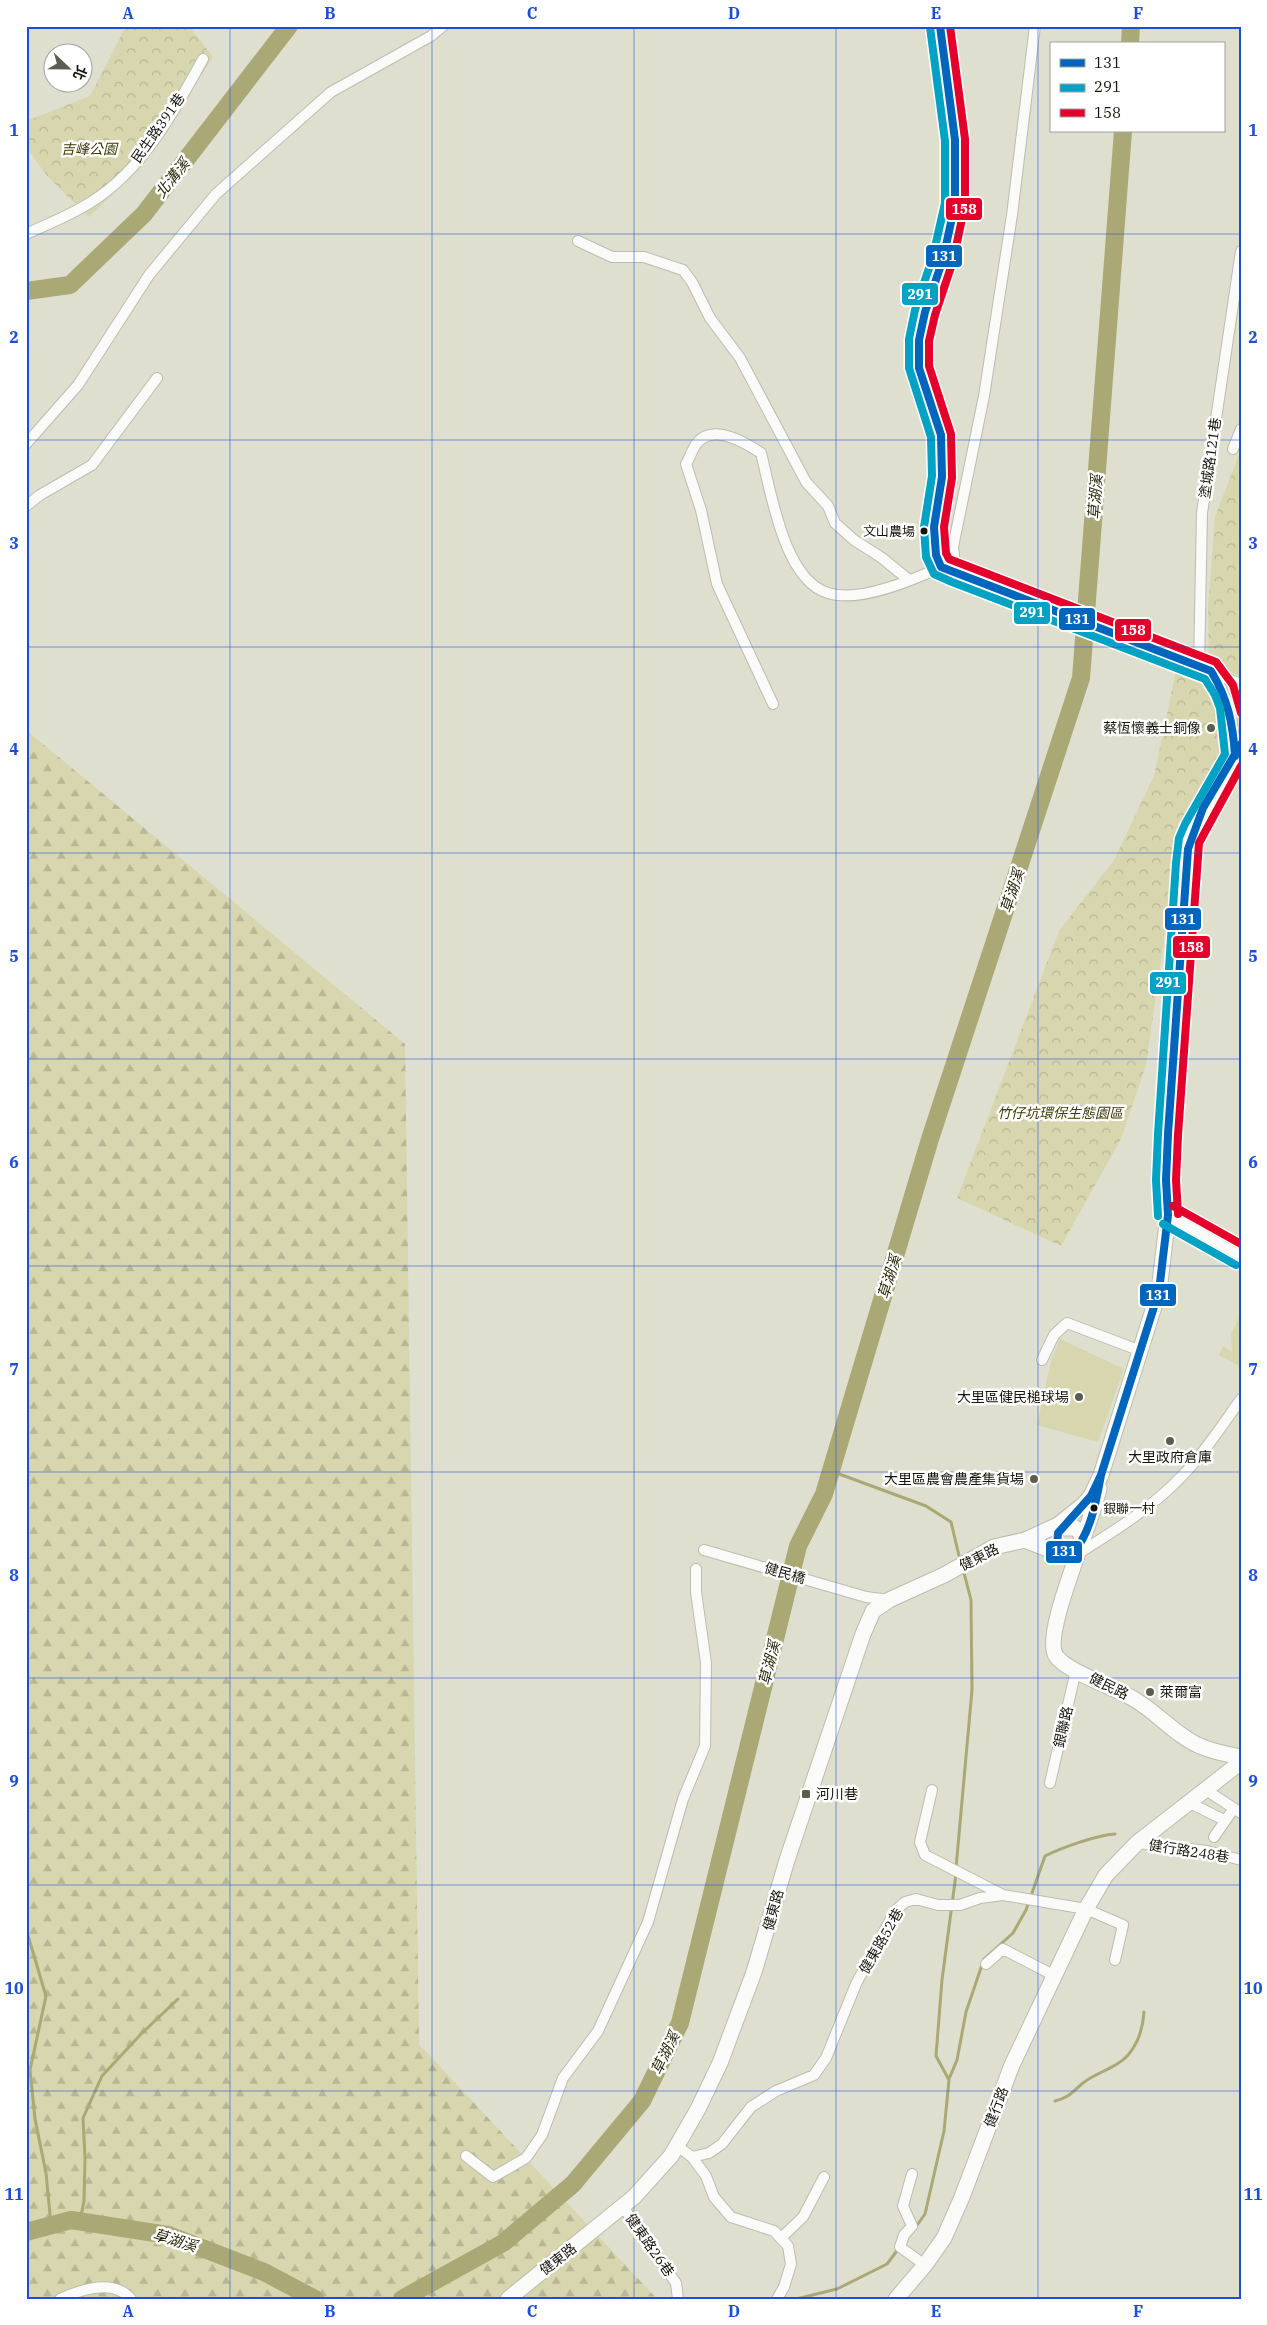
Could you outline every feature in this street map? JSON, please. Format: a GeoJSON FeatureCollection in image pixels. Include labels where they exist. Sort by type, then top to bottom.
{"type":"FeatureCollection","features":[{"type":"Feature","properties":{"kind":"street"},"geometry":{"type":"LineString","coordinates":[[26,444],[78,385],[150,275],[216,194],[331,92],[431,36],[443,26]]}},
{"type":"Feature","properties":{"kind":"street"},"geometry":{"type":"LineString","coordinates":[[940,26],[955,140],[955,204],[943,259],[925,312],[919,340],[919,368],[941,435],[942,477],[937,503],[934,545],[936,555],[942,567],[956,573],[1241,684]]}},
{"type":"Feature","properties":{"kind":"street"},"geometry":{"type":"LineString","coordinates":[[956,573],[953,547],[984,396],[1012,215],[1035,26]]}},
{"type":"Feature","properties":{"kind":"street","name":"民生路391巷"},"geometry":{"type":"LineString","coordinates":[[26,234],[92,202],[122,177],[147,149],[172,113],[203,59]]}},
{"type":"Feature","properties":{"kind":"street"},"geometry":{"type":"LineString","coordinates":[[578,241],[612,257],[644,257],[683,270],[692,282],[710,318],[740,358],[806,482],[828,506],[836,523],[854,540],[882,558],[909,580]]}},
{"type":"Feature","properties":{"kind":"street","name":"塗城路121巷"},"geometry":{"type":"LineString","coordinates":[[1196,666],[1203,505],[1241,251]]}},
{"type":"Feature","properties":{"kind":"street"},"geometry":{"type":"LineString","coordinates":[[26,506],[92,465],[157,378]]}},
{"type":"Feature","properties":{"kind":"street"},"geometry":{"type":"LineString","coordinates":[[1233,449],[1241,429]]}},
{"type":"Feature","properties":{"kind":"street"},"geometry":{"type":"LineString","coordinates":[[773,704],[717,584],[701,510],[686,464],[698,442],[713,434],[724,435],[748,444],[761,453],[775,508],[790,554],[798,569],[810,584],[828,593],[859,594],[891,587],[942,567]]}},
{"type":"Feature","properties":{"kind":"street","name":"健東路"},"geometry":{"type":"LineString","coordinates":[[1071,1550],[1059,1548],[1056,1540],[1058,1533],[1091,1496],[1101,1475],[1159,1290],[1168,1215],[1166,1180],[1168,1134],[1188,849],[1194,828],[1205,806],[1238,750],[1230,706],[1224,690],[1211,671]]}},
{"type":"Feature","properties":{"kind":"street"},"geometry":{"type":"LineString","coordinates":[[1168,1215],[1241,1256]]}},
{"type":"Feature","properties":{"kind":"street"},"geometry":{"type":"LineString","coordinates":[[1042,1360],[1054,1335],[1067,1323],[1141,1351]]}},
{"type":"Feature","properties":{"kind":"street"},"geometry":{"type":"LineString","coordinates":[[1025,1540],[1071,1550],[1120,1527],[1170,1489],[1190,1467],[1241,1399]]}},
{"type":"Feature","properties":{"kind":"street","name":"健東路"},"geometry":{"type":"LineString","coordinates":[[1071,1550],[1086,1528],[1096,1506],[1101,1475]]}},
{"type":"Feature","properties":{"kind":"street","name":"健東路"},"geometry":{"type":"LineString","coordinates":[[508,2299],[623,2207],[654,2177],[677,2146],[698,2109],[720,2062],[754,1972],[792,1844],[863,1634],[873,1611],[889,1600],[901,1596],[961,1566],[994,1547],[1025,1540],[1058,1525],[1076,1512]]}},
{"type":"Feature","properties":{"kind":"street","name":"健東路"},"geometry":{"type":"LineString","coordinates":[[1064,1528],[1071,1527],[1079,1531],[1066,1565],[1071,1575]]}},
{"type":"Feature","properties":{"kind":"street","name":"健民橋"},"geometry":{"type":"LineString","coordinates":[[704,1550],[866,1597],[889,1600]]}},
{"type":"Feature","properties":{"kind":"street","name":"健民路"},"geometry":{"type":"LineString","coordinates":[[1071,1550],[1071,1575],[1055,1626],[1053,1646],[1056,1656],[1076,1670],[1133,1698],[1200,1746],[1241,1757]]}},
{"type":"Feature","properties":{"kind":"street"},"geometry":{"type":"LineString","coordinates":[[466,2156],[493,2177],[526,2158],[542,2135],[562,2078],[598,2031],[648,1922],[683,1799],[705,1746],[706,1663],[696,1592],[696,1569]]}},
{"type":"Feature","properties":{"kind":"street","name":"銀聯路"},"geometry":{"type":"LineString","coordinates":[[1050,1783],[1076,1670]]}},
{"type":"Feature","properties":{"kind":"street","name":"健行路"},"geometry":{"type":"LineString","coordinates":[[896,2299],[925,2265],[944,2238],[1012,2065],[1086,1909],[1106,1876],[1137,1843],[1241,1762]]}},
{"type":"Feature","properties":{"kind":"street"},"geometry":{"type":"LineString","coordinates":[[932,1790],[920,1842],[925,1855],[1003,1895],[1086,1909],[1123,1925],[1115,1960]]}},
{"type":"Feature","properties":{"kind":"street"},"geometry":{"type":"LineString","coordinates":[[1206,1790],[1237,1810],[1224,1820],[1214,1837]]}},
{"type":"Feature","properties":{"kind":"street"},"geometry":{"type":"LineString","coordinates":[[1190,1803],[1224,1820]]}},
{"type":"Feature","properties":{"kind":"street","name":"健行路248巷"},"geometry":{"type":"LineString","coordinates":[[1137,1843],[1207,1851],[1241,1860]]}},
{"type":"Feature","properties":{"kind":"street","name":"健東路52巷"},"geometry":{"type":"LineString","coordinates":[[692,2157],[709,2153],[722,2144],[751,2107],[776,2091],[814,2075],[826,2058],[856,1984],[895,1911],[905,1902],[916,1899],[938,1904],[960,1905],[980,1898],[1003,1895]]}},
{"type":"Feature","properties":{"kind":"street"},"geometry":{"type":"LineString","coordinates":[[986,1964],[1003,1949],[1055,1976]]}},
{"type":"Feature","properties":{"kind":"street"},"geometry":{"type":"LineString","coordinates":[[677,2146],[692,2157],[706,2176],[714,2197],[731,2218],[774,2231],[788,2246],[791,2264],[784,2287],[777,2299]]}},
{"type":"Feature","properties":{"kind":"street"},"geometry":{"type":"LineString","coordinates":[[912,2174],[902,2206],[912,2226],[904,2235],[900,2247],[925,2265]]}},
{"type":"Feature","properties":{"kind":"street"},"geometry":{"type":"LineString","coordinates":[[781,2238],[803,2217],[824,2177]]}},
{"type":"Feature","properties":{"kind":"street","name":"健東路26巷"},"geometry":{"type":"LineString","coordinates":[[623,2207],[676,2283],[678,2299]]}},
{"type":"Feature","properties":{"kind":"street","name":"健東路26巷"},"geometry":{"type":"LineString","coordinates":[[671,2299],[676,2283]]}},
{"type":"Feature","properties":{"kind":"street"},"geometry":{"type":"LineString","coordinates":[[60,2299],[96,2288],[112,2286],[124,2291],[131,2299]]}},
{"type":"Feature","properties":{"kind":"green space","name":"吉峰公園"},"geometry":{"type":"Polygon","coordinates":[[[126,26],[189,26],[213,57],[144,164],[89,217],[48,177],[26,147],[26,121],[90,96],[126,26]]]}},
{"type":"Feature","properties":{"kind":"green space"},"geometry":{"type":"Polygon","coordinates":[[[1241,449],[1241,676],[1209,665],[1208,607],[1215,517],[1241,449]]]}},
{"type":"Feature","properties":{"kind":"green space","name":"竹仔坑環保生態園區"},"geometry":{"type":"Polygon","coordinates":[[[1176,671],[1213,687],[1224,714],[1225,735],[1222,752],[1185,824],[1169,905],[1146,1065],[1121,1139],[1061,1246],[957,1198],[1059,931],[1114,860],[1154,776],[1176,671]]]}},
{"type":"Feature","properties":{"kind":"green space"},"geometry":{"type":"Polygon","coordinates":[[[26,730],[405,1044],[419,2044],[657,2299],[26,2299],[26,730]]]}},
{"type":"Feature","properties":{"kind":"green space"},"geometry":{"type":"Polygon","coordinates":[[[1241,1313],[1241,1367],[1219,1355],[1223,1346],[1232,1352],[1231,1334],[1241,1313]]]}},
{"type":"Feature","properties":{"kind":"green space","name":"大里區健民槌球場"},"geometry":{"type":"Polygon","coordinates":[[[1060,1339],[1124,1369],[1098,1442],[1037,1425],[1051,1361],[1060,1339]]]}},
{"type":"Feature","properties":{"kind":"waterway","name":"北溝溪"},"geometry":{"type":"LineString","coordinates":[[26,291],[70,285],[144,214],[289,26]]}},
{"type":"Feature","properties":{"kind":"waterway","name":"草湖溪"},"geometry":{"type":"LineString","coordinates":[[1130,42],[1131,26]]}},
{"type":"Feature","properties":{"kind":"waterway","name":"草湖溪"},"geometry":{"type":"LineString","coordinates":[[402,2299],[503,2243],[573,2184],[642,2101],[680,2023],[798,1546],[824,1494],[930,1139],[1081,678],[1123,132]]}},
{"type":"Feature","properties":{"kind":"waterway"},"geometry":{"type":"LineString","coordinates":[[831,1471],[926,1506],[951,1522],[960,1560]]}},
{"type":"Feature","properties":{"kind":"waterway"},"geometry":{"type":"LineString","coordinates":[[956,1868],[972,1690],[971,1600],[963,1569]]}},
{"type":"Feature","properties":{"kind":"waterway"},"geometry":{"type":"LineString","coordinates":[[949,2079],[957,2060],[966,2012],[984,1959],[1013,1933],[1026,1910],[1045,1856],[1079,1842],[1115,1834]]}},
{"type":"Feature","properties":{"kind":"waterway"},"geometry":{"type":"LineString","coordinates":[[915,2228],[925,2214],[944,2131],[949,2080],[936,2056],[942,1980],[956,1874]]}},
{"type":"Feature","properties":{"kind":"waterway"},"geometry":{"type":"LineString","coordinates":[[26,1929],[46,1996],[30,2070],[35,2119],[46,2173],[51,2225]]}},
{"type":"Feature","properties":{"kind":"waterway"},"geometry":{"type":"LineString","coordinates":[[80,2221],[84,2201],[85,2158],[83,2118],[102,2076],[141,2034],[178,1999]]}},
{"type":"Feature","properties":{"kind":"waterway"},"geometry":{"type":"LineString","coordinates":[[1055,2101],[1067,2096],[1087,2080],[1123,2060],[1137,2041],[1142,2027],[1144,2012]]}},
{"type":"Feature","properties":{"kind":"waterway","name":"草湖溪"},"geometry":{"type":"LineString","coordinates":[[26,2232],[71,2220],[168,2235],[264,2272],[315,2299]]}},
{"type":"Feature","properties":{"kind":"waterway"},"geometry":{"type":"LineString","coordinates":[[796,2299],[837,2289],[887,2264],[899,2248]]}},
{"type":"Feature","properties":{"kind":"transit line","name":"131"},"geometry":{"type":"LineString","coordinates":[[940,26],[955,140],[955,204],[943,259],[925,312],[919,340],[919,368],[941,435],[942,477],[934,527],[936,555],[941,567],[1211,671],[1222,692],[1229,712],[1235,756]]}},
{"type":"Feature","properties":{"kind":"transit line","name":"158"},"geometry":{"type":"LineString","coordinates":[[950,26],[965,139],[965,205],[953,261],[935,315],[929,341],[929,366],[951,434],[952,478],[944,527],[946,553],[949,559],[1216,662],[1233,685],[1241,713]]}},
{"type":"Feature","properties":{"kind":"transit line","name":"291"},"geometry":{"type":"LineString","coordinates":[[930,27],[945,141],[945,203],[933,256],[915,310],[909,339],[909,368],[931,437],[932,476],[924,527],[926,557],[934,574],[952,582],[1205,679],[1215,695],[1220,708],[1225,754],[1179,838],[1158,1134],[1156,1180],[1158,1216]]}},
{"type":"Feature","properties":{"kind":"transit line","name":"131"},"geometry":{"type":"LineString","coordinates":[[1101,1475],[1159,1291],[1168,1215],[1166,1180],[1168,1134],[1188,849],[1203,808],[1241,744]]}},
{"type":"Feature","properties":{"kind":"transit line","name":"158"},"geometry":{"type":"LineString","coordinates":[[1178,1214],[1176,1180],[1178,1135],[1199,843],[1241,766]]}},
{"type":"Feature","properties":{"kind":"transit line","name":"158"},"geometry":{"type":"LineString","coordinates":[[1173,1206],[1241,1244]]}},
{"type":"Feature","properties":{"kind":"transit line","name":"291"},"geometry":{"type":"LineString","coordinates":[[1163,1224],[1236,1265]]}},
{"type":"Feature","properties":{"kind":"transit line","name":"131"},"geometry":{"type":"LineString","coordinates":[[1101,1475],[1089,1526],[1074,1552],[1066,1554],[1057,1545],[1058,1533],[1091,1496],[1101,1475]]}},
{"type":"Feature","properties":{"kind":"place","name":"文山農場"},"geometry":{"type":"Point","coordinates":[924,531]}},
{"type":"Feature","properties":{"kind":"place","name":"蔡恆懷義士銅像"},"geometry":{"type":"Point","coordinates":[1211,728]}},
{"type":"Feature","properties":{"kind":"place","name":"大里區健民槌球場"},"geometry":{"type":"Point","coordinates":[1079,1397]}},
{"type":"Feature","properties":{"kind":"place","name":"大里政府倉庫"},"geometry":{"type":"Point","coordinates":[1170,1441]}},
{"type":"Feature","properties":{"kind":"place","name":"大里區農會農產集貨場"},"geometry":{"type":"Point","coordinates":[1034,1479]}},
{"type":"Feature","properties":{"kind":"place","name":"銀聯一村"},"geometry":{"type":"Point","coordinates":[1094,1508]}},
{"type":"Feature","properties":{"kind":"place","name":"萊爾富"},"geometry":{"type":"Point","coordinates":[1150,1692]}},
{"type":"Feature","properties":{"kind":"place","name":"河川巷"},"geometry":{"type":"Point","coordinates":[806,1794]}}]}
